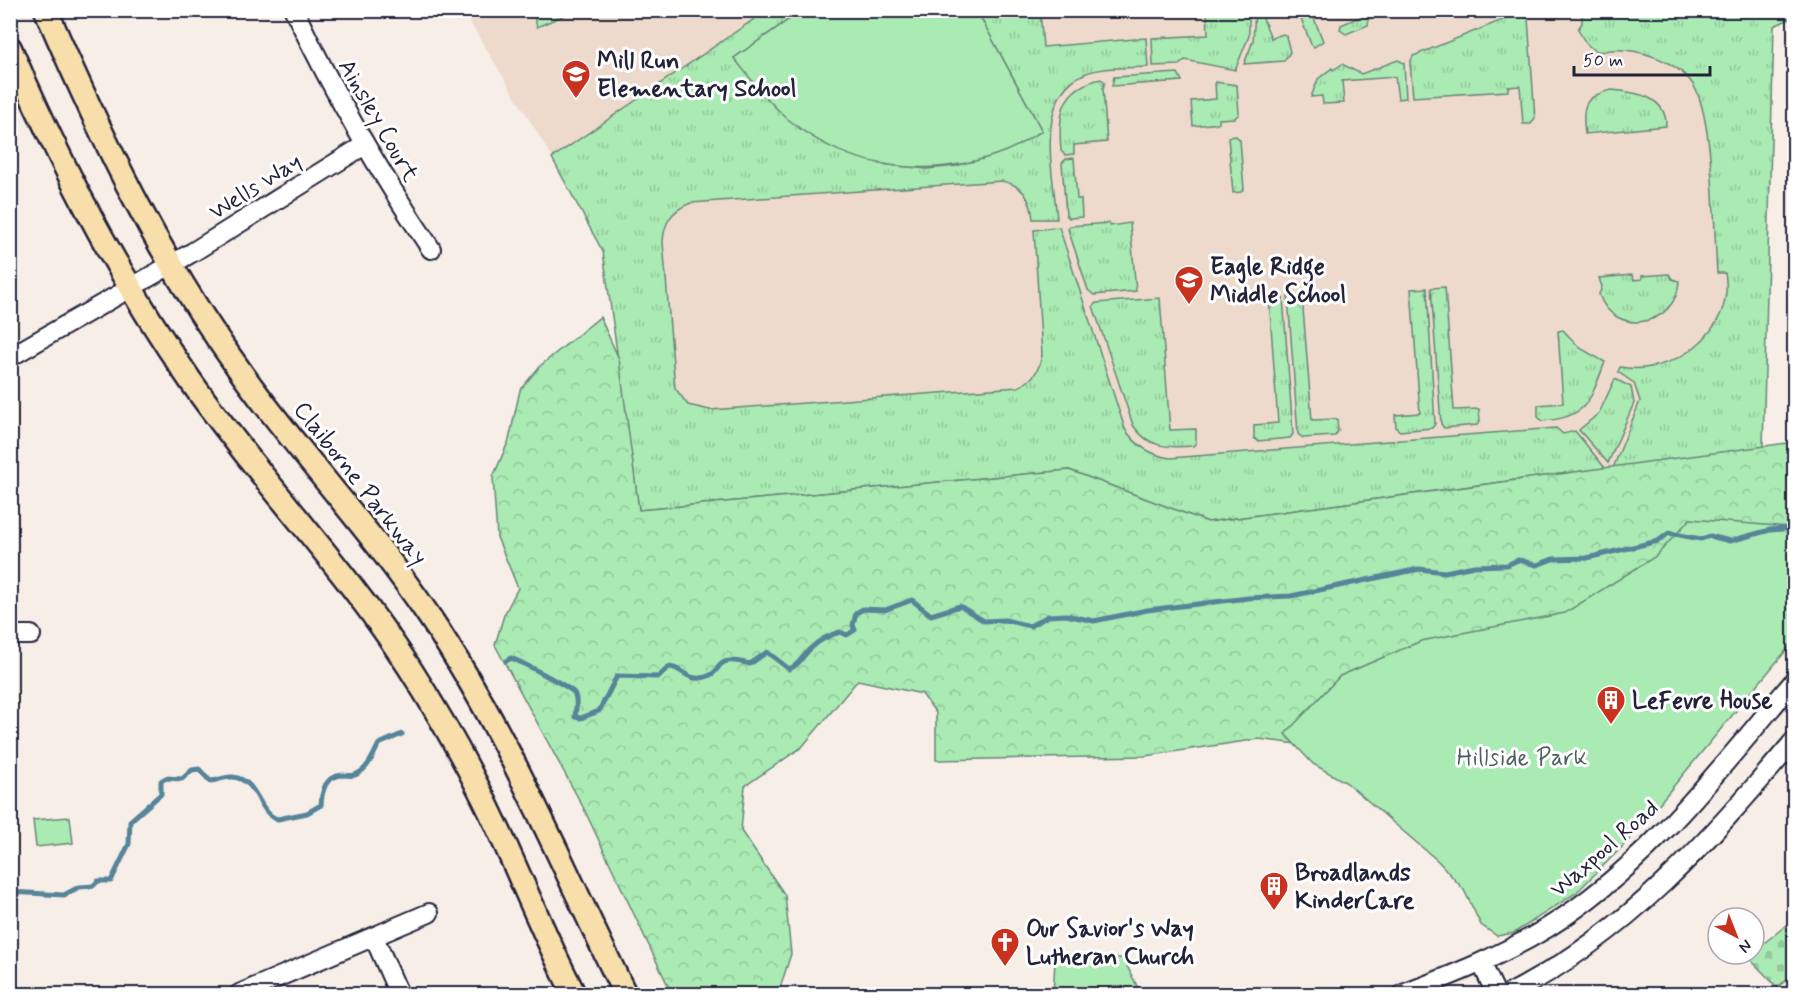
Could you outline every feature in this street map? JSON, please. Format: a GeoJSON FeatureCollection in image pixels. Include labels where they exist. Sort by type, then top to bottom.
{"type":"FeatureCollection","features":[{"type":"Feature","properties":{"kind":"main road","name":"Claiborne Parkway"},"geometry":{"type":"LineString","coordinates":[[46,10],[114,163],[171,265],[248,382],[384,554],[435,625],[514,760],[625,994]]}},
{"type":"Feature","properties":{"kind":"main road"},"geometry":{"type":"LineString","coordinates":[[10,48],[46,129],[131,288],[191,381],[243,451],[330,558],[409,668],[476,783],[574,994]]}},
{"type":"Feature","properties":{"kind":"street","name":"Ainsley Court"},"geometry":{"type":"LineString","coordinates":[[294,10],[328,82],[363,146],[431,249]]}},
{"type":"Feature","properties":{"kind":"street","name":"Wells Way"},"geometry":{"type":"LineString","coordinates":[[10,357],[171,265],[363,146]]}},
{"type":"Feature","properties":{"kind":"street"},"geometry":{"type":"LineString","coordinates":[[10,635],[31,635]]}},
{"type":"Feature","properties":{"kind":"street","name":"Waxpool Road"},"geometry":{"type":"LineString","coordinates":[[1403,994],[1482,964],[1549,927],[1596,892],[1638,856],[1675,819],[1794,681]]}},
{"type":"Feature","properties":{"kind":"street"},"geometry":{"type":"LineString","coordinates":[[1509,994],[1530,983],[1612,928],[1663,886],[1708,841],[1794,741]]}},
{"type":"Feature","properties":{"kind":"street"},"geometry":{"type":"LineString","coordinates":[[239,994],[277,989],[374,937],[429,913]]}},
{"type":"Feature","properties":{"kind":"street"},"geometry":{"type":"LineString","coordinates":[[374,937],[399,994]]}},
{"type":"Feature","properties":{"kind":"street"},"geometry":{"type":"LineString","coordinates":[[1482,964],[1496,994]]}},
{"type":"Feature","properties":{"kind":"shaded area","name":"Eagle Ridge Middle School"},"geometry":{"type":"Polygon","coordinates":[[[463,11],[1794,11],[1794,17],[1774,26],[1763,447],[1208,522],[1069,470],[639,510],[603,252],[552,157],[463,11]]]}},
{"type":"Feature","properties":{"kind":"green space"},"geometry":{"type":"Polygon","coordinates":[[[532,10],[574,10],[574,11],[537,27],[532,10]]]}},
{"type":"Feature","properties":{"kind":"green space"},"geometry":{"type":"Polygon","coordinates":[[[1249,10],[1249,36],[1235,70],[1185,60],[1179,65],[1153,66],[1152,38],[1208,35],[1207,11],[1249,10]]]}},
{"type":"Feature","properties":{"kind":"green space"},"geometry":{"type":"Polygon","coordinates":[[[766,11],[801,11],[734,58],[880,164],[927,169],[957,166],[1042,131],[977,11],[1040,11],[1043,47],[1146,38],[1148,67],[1091,71],[1068,85],[1058,100],[1052,118],[1050,139],[1057,219],[1033,219],[1025,194],[1015,186],[1002,181],[691,203],[679,209],[667,223],[663,242],[675,388],[688,405],[710,410],[1018,387],[1034,374],[1042,355],[1034,230],[1059,227],[1125,429],[1139,445],[1156,455],[1170,458],[1556,428],[1563,434],[1575,431],[1605,468],[1208,522],[1069,470],[639,510],[603,252],[552,158],[766,11]]]}},
{"type":"Feature","properties":{"kind":"green space"},"geometry":{"type":"Polygon","coordinates":[[[801,11],[977,11],[1042,131],[1006,151],[950,166],[893,166],[865,160],[838,150],[813,137],[781,113],[734,58],[801,11]]]}},
{"type":"Feature","properties":{"kind":"green space"},"geometry":{"type":"Polygon","coordinates":[[[1255,11],[1260,11],[1271,38],[1283,34],[1286,36],[1290,52],[1284,61],[1244,64],[1253,41],[1255,11]]]}},
{"type":"Feature","properties":{"kind":"green space"},"geometry":{"type":"Polygon","coordinates":[[[1298,11],[1311,11],[1323,41],[1314,47],[1311,44],[1298,11]]]}},
{"type":"Feature","properties":{"kind":"green space"},"geometry":{"type":"Polygon","coordinates":[[[1582,11],[1794,11],[1794,17],[1774,26],[1763,447],[1613,468],[1640,401],[1634,383],[1618,372],[1620,367],[1640,368],[1660,365],[1696,346],[1711,331],[1721,314],[1726,294],[1725,273],[1717,273],[1709,145],[1705,119],[1692,83],[1675,67],[1643,53],[1621,50],[1599,52],[1592,48],[1578,29],[1582,23],[1582,11]]]}},
{"type":"Feature","properties":{"kind":"green space"},"geometry":{"type":"Polygon","coordinates":[[[1517,14],[1528,18],[1535,118],[1531,124],[1523,124],[1520,86],[1508,87],[1508,91],[1413,97],[1410,63],[1413,56],[1517,14]]]}},
{"type":"Feature","properties":{"kind":"green space"},"geometry":{"type":"Polygon","coordinates":[[[1364,15],[1369,19],[1368,25],[1346,34],[1340,30],[1341,25],[1364,15]]]}},
{"type":"Feature","properties":{"kind":"green space"},"geometry":{"type":"Polygon","coordinates":[[[1398,60],[1404,63],[1406,98],[1398,99],[1395,77],[1342,81],[1344,103],[1323,104],[1322,96],[1311,97],[1318,79],[1332,68],[1333,70],[1342,64],[1361,74],[1398,60]]]}},
{"type":"Feature","properties":{"kind":"green space"},"geometry":{"type":"Polygon","coordinates":[[[1178,73],[1182,81],[1112,86],[1114,77],[1178,73]]]}},
{"type":"Feature","properties":{"kind":"green space"},"geometry":{"type":"Polygon","coordinates":[[[1101,79],[1105,82],[1103,88],[1107,142],[1074,145],[1074,154],[1065,155],[1061,151],[1060,138],[1064,105],[1077,89],[1101,79]]]}},
{"type":"Feature","properties":{"kind":"green space"},"geometry":{"type":"Polygon","coordinates":[[[1215,82],[1237,85],[1239,114],[1235,118],[1219,119],[1219,123],[1193,126],[1191,101],[1216,99],[1215,82]]]}},
{"type":"Feature","properties":{"kind":"green space"},"geometry":{"type":"Polygon","coordinates":[[[1612,90],[1639,94],[1655,102],[1665,116],[1666,126],[1585,134],[1586,104],[1595,95],[1612,90]]]}},
{"type":"Feature","properties":{"kind":"green space"},"geometry":{"type":"Polygon","coordinates":[[[1236,136],[1240,140],[1244,189],[1233,193],[1228,137],[1236,136]]]}},
{"type":"Feature","properties":{"kind":"green space"},"geometry":{"type":"Polygon","coordinates":[[[1074,158],[1077,199],[1081,199],[1082,217],[1069,218],[1066,215],[1062,163],[1066,159],[1074,158]]]}},
{"type":"Feature","properties":{"kind":"green space"},"geometry":{"type":"Polygon","coordinates":[[[1109,223],[1110,226],[1130,223],[1136,291],[1094,295],[1088,290],[1068,229],[1070,226],[1109,223]]]}},
{"type":"Feature","properties":{"kind":"green space"},"geometry":{"type":"Polygon","coordinates":[[[1669,274],[1672,279],[1679,281],[1676,297],[1668,309],[1656,317],[1643,321],[1630,321],[1617,317],[1606,308],[1599,294],[1602,287],[1599,278],[1632,275],[1634,280],[1642,279],[1642,276],[1669,274]]]}},
{"type":"Feature","properties":{"kind":"green space"},"geometry":{"type":"Polygon","coordinates":[[[1445,287],[1454,410],[1479,409],[1480,421],[1477,425],[1444,428],[1441,424],[1431,288],[1445,287]]]}},
{"type":"Feature","properties":{"kind":"green space"},"geometry":{"type":"Polygon","coordinates":[[[1427,288],[1435,424],[1432,428],[1400,431],[1396,428],[1395,415],[1420,413],[1411,289],[1427,288]]]}},
{"type":"Feature","properties":{"kind":"green space"},"geometry":{"type":"Polygon","coordinates":[[[1302,296],[1312,420],[1337,419],[1338,431],[1335,436],[1303,438],[1298,434],[1288,297],[1302,296]]]}},
{"type":"Feature","properties":{"kind":"green space"},"geometry":{"type":"Polygon","coordinates":[[[1283,297],[1293,434],[1290,438],[1258,441],[1254,438],[1254,425],[1278,423],[1269,299],[1283,297]]]}},
{"type":"Feature","properties":{"kind":"green space"},"geometry":{"type":"Polygon","coordinates":[[[1160,298],[1170,430],[1196,429],[1196,443],[1193,446],[1159,445],[1145,438],[1133,425],[1093,306],[1096,303],[1160,298]]]}},
{"type":"Feature","properties":{"kind":"green space"},"geometry":{"type":"Polygon","coordinates":[[[600,317],[619,359],[639,510],[1069,470],[1208,522],[1794,442],[1794,576],[1304,745],[1259,739],[1145,756],[936,760],[936,713],[922,694],[858,680],[802,747],[745,786],[741,831],[785,895],[791,954],[778,994],[672,994],[583,807],[495,645],[504,615],[518,588],[497,537],[493,477],[509,440],[520,390],[540,366],[600,317]]]}},
{"type":"Feature","properties":{"kind":"green space"},"geometry":{"type":"Polygon","coordinates":[[[1563,330],[1580,348],[1605,362],[1585,405],[1569,416],[1542,421],[1538,417],[1538,405],[1563,403],[1558,331],[1563,330]]]}},
{"type":"Feature","properties":{"kind":"green space"},"geometry":{"type":"Polygon","coordinates":[[[1615,379],[1631,387],[1634,403],[1608,463],[1579,430],[1599,413],[1615,379]]]}},
{"type":"Feature","properties":{"kind":"green space","name":"Hillside Park"},"geometry":{"type":"Polygon","coordinates":[[[1690,519],[1789,527],[1794,530],[1794,641],[1628,841],[1576,893],[1514,933],[1497,936],[1481,925],[1464,890],[1438,861],[1347,783],[1313,764],[1285,734],[1340,676],[1421,641],[1565,613],[1656,556],[1690,519]]]}},
{"type":"Feature","properties":{"kind":"green space"},"geometry":{"type":"Polygon","coordinates":[[[70,817],[73,843],[36,847],[33,820],[70,817]]]}},
{"type":"Feature","properties":{"kind":"green space"},"geometry":{"type":"Polygon","coordinates":[[[1794,919],[1794,975],[1777,987],[1757,966],[1766,966],[1766,941],[1794,919]]]}},
{"type":"Feature","properties":{"kind":"green space"},"geometry":{"type":"Polygon","coordinates":[[[1123,958],[1141,994],[1053,994],[1055,962],[1123,958]]]}},
{"type":"Feature","properties":{"kind":"waterway"},"geometry":{"type":"LineString","coordinates":[[506,661],[511,658],[516,660],[571,690],[576,698],[575,717],[581,718],[599,711],[617,676],[658,677],[669,667],[691,677],[700,678],[714,673],[720,665],[728,661],[750,664],[767,652],[789,669],[824,638],[840,632],[847,635],[855,630],[853,625],[856,613],[863,609],[885,610],[912,600],[931,615],[960,606],[984,621],[1005,620],[1030,626],[1048,616],[1066,615],[1094,621],[1147,610],[1248,598],[1291,596],[1419,569],[1445,572],[1474,566],[1507,565],[1518,560],[1537,565],[1553,559],[1587,558],[1658,541],[1669,533],[1701,539],[1710,536],[1730,541],[1770,530],[1794,528]]}},
{"type":"Feature","properties":{"kind":"waterway"},"geometry":{"type":"LineString","coordinates":[[10,892],[64,895],[79,887],[93,886],[98,881],[111,881],[129,844],[130,821],[161,794],[161,781],[166,778],[182,779],[192,770],[199,769],[210,781],[230,777],[242,779],[253,790],[271,816],[278,819],[307,813],[321,805],[322,794],[328,781],[337,776],[354,775],[361,771],[370,761],[379,744],[402,734]]}},
{"type":"Feature","properties":{"kind":"place","name":"Mill Run Elementary School"},"geometry":{"type":"Point","coordinates":[576,100]}},
{"type":"Feature","properties":{"kind":"place","name":"Eagle Ridge Middle School"},"geometry":{"type":"Point","coordinates":[1189,306]}},
{"type":"Feature","properties":{"kind":"place","name":"LeFevre House"},"geometry":{"type":"Point","coordinates":[1611,726]}},
{"type":"Feature","properties":{"kind":"place","name":"Broadlands KinderCare"},"geometry":{"type":"Point","coordinates":[1274,912]}},
{"type":"Feature","properties":{"kind":"place","name":"Our Savior's Way Lutheran Church"},"geometry":{"type":"Point","coordinates":[1005,968]}}]}
